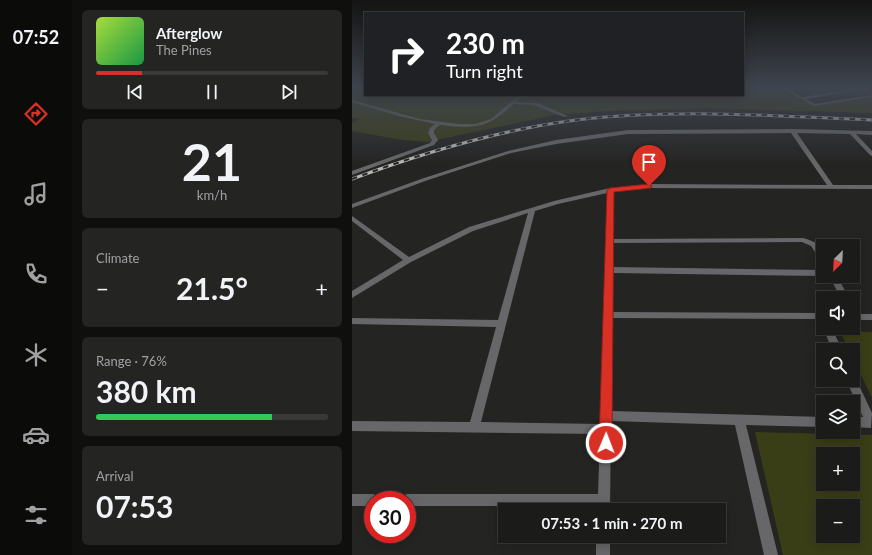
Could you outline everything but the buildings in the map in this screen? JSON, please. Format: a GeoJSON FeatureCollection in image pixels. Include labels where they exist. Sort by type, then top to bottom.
{"type":"FeatureCollection","features":[{"type":"Feature","properties":{"kind":"street"},"geometry":{"type":"LineString","coordinates":[[395,114],[440,123],[472,126],[487,123],[500,114]]}},
{"type":"Feature","properties":{"kind":"street"},"geometry":{"type":"LineString","coordinates":[[560,114],[566,116]]}},
{"type":"Feature","properties":{"kind":"street"},"geometry":{"type":"LineString","coordinates":[[352,173],[432,144],[435,140],[431,130],[440,123]]}},
{"type":"Feature","properties":{"kind":"street"},"geometry":{"type":"LineString","coordinates":[[352,206],[426,179],[510,152],[556,142],[639,131],[872,132]]}},
{"type":"Feature","properties":{"kind":"street"},"geometry":{"type":"LineString","coordinates":[[793,131],[831,187]]}},
{"type":"Feature","properties":{"kind":"street"},"geometry":{"type":"LineString","coordinates":[[851,132],[872,154]]}},
{"type":"Feature","properties":{"kind":"street"},"geometry":{"type":"LineString","coordinates":[[352,295],[408,260],[471,229],[564,200],[610,190],[649,186],[872,187]]}},
{"type":"Feature","properties":{"kind":"street"},"geometry":{"type":"LineString","coordinates":[[604,503],[610,270],[610,190]]}},
{"type":"Feature","properties":{"kind":"street"},"geometry":{"type":"LineString","coordinates":[[474,428],[532,209]]}},
{"type":"Feature","properties":{"kind":"street"},"geometry":{"type":"LineString","coordinates":[[352,218],[408,260]]}},
{"type":"Feature","properties":{"kind":"street"},"geometry":{"type":"LineString","coordinates":[[610,241],[803,240],[814,244],[816,247]]}},
{"type":"Feature","properties":{"kind":"street"},"geometry":{"type":"LineString","coordinates":[[610,270],[816,273]]}},
{"type":"Feature","properties":{"kind":"street"},"geometry":{"type":"LineString","coordinates":[[608,315],[816,318]]}},
{"type":"Feature","properties":{"kind":"street"},"geometry":{"type":"LineString","coordinates":[[860,316],[872,317]]}},
{"type":"Feature","properties":{"kind":"street"},"geometry":{"type":"LineString","coordinates":[[352,322],[502,324]]}},
{"type":"Feature","properties":{"kind":"street"},"geometry":{"type":"LineString","coordinates":[[854,387],[871,423],[860,422]]}},
{"type":"Feature","properties":{"kind":"street"},"geometry":{"type":"LineString","coordinates":[[606,416],[816,422]]}},
{"type":"Feature","properties":{"kind":"street"},"geometry":{"type":"LineString","coordinates":[[739,419],[771,555]]}},
{"type":"Feature","properties":{"kind":"street"},"geometry":{"type":"LineString","coordinates":[[352,426],[606,429]]}},
{"type":"Feature","properties":{"kind":"street"},"geometry":{"type":"LineString","coordinates":[[352,500],[364,500]]}},
{"type":"Feature","properties":{"kind":"street"},"geometry":{"type":"LineString","coordinates":[[416,500],[525,503]]}},
{"type":"Feature","properties":{"kind":"street"},"geometry":{"type":"LineString","coordinates":[[603,543],[603,555]]}},
{"type":"Feature","properties":{"kind":"green space"},"geometry":{"type":"Polygon","coordinates":[[[352,114],[570,114],[555,115],[427,142],[396,139],[352,131],[352,123],[359,119],[352,118],[352,114]]]}},
{"type":"Feature","properties":{"kind":"green space"},"geometry":{"type":"Polygon","coordinates":[[[860,332],[872,332],[872,398],[860,373],[860,343],[846,343],[842,335],[860,335],[860,332]]]}},
{"type":"Feature","properties":{"kind":"green space"},"geometry":{"type":"Polygon","coordinates":[[[755,432],[816,434],[816,439],[860,439],[860,435],[872,435],[872,555],[783,555],[755,432]]]}},
{"type":"Feature","properties":{"kind":"railway"},"geometry":{"type":"LineString","coordinates":[[352,179],[462,143],[547,124],[576,120],[650,114],[724,114],[872,120]]}},
{"type":"Feature","properties":{"kind":"route"},"geometry":{"type":"LineString","coordinates":[[606,443],[610,190],[649,186]]}}]}
